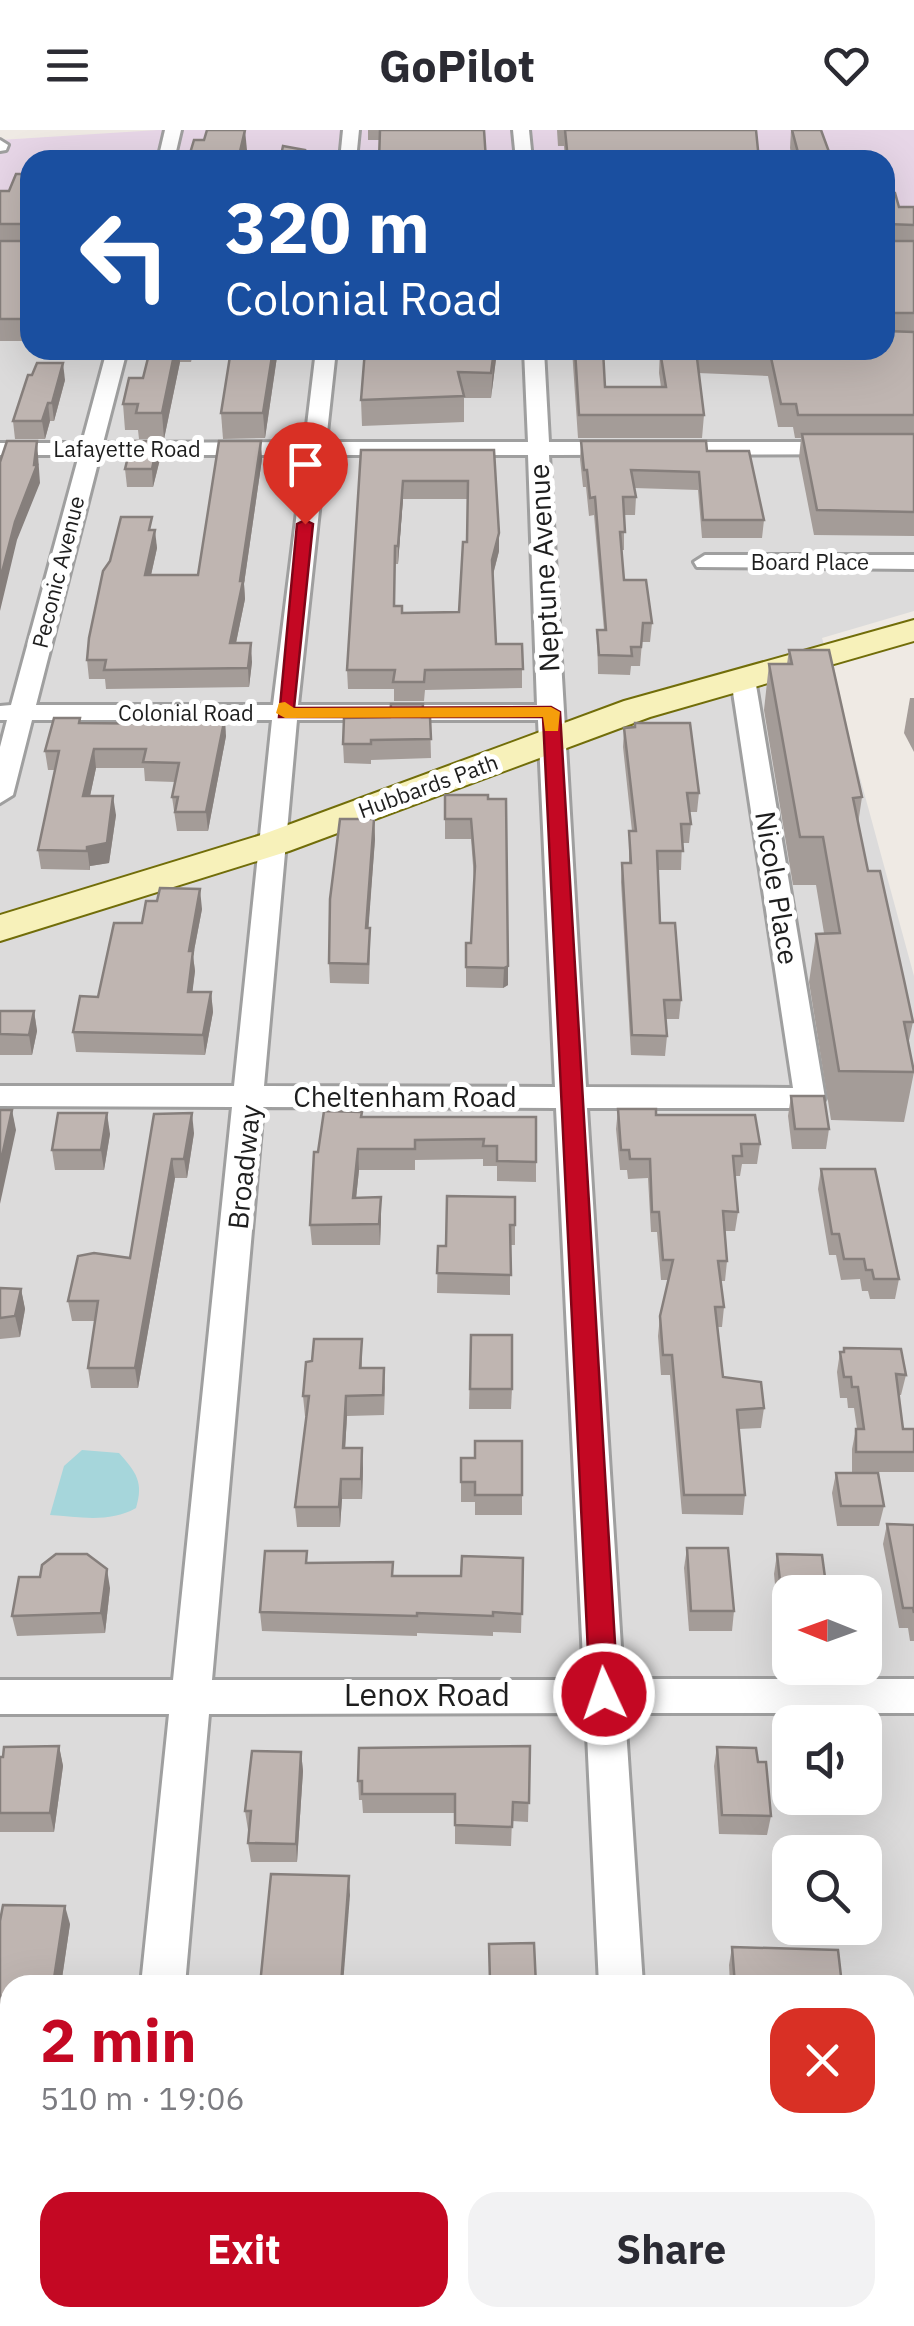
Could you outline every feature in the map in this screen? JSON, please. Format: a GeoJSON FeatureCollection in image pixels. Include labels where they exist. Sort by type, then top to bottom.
{"type":"FeatureCollection","features":[{"type":"Feature","properties":{"kind":"street","name":"Peconic Avenue"},"geometry":{"type":"LineString","coordinates":[[0,795],[11,713],[114,360]]}},
{"type":"Feature","properties":{"kind":"street","name":"Broadway"},"geometry":{"type":"LineString","coordinates":[[165,1975],[285,713],[325,360]]}},
{"type":"Feature","properties":{"kind":"street","name":"Neptune Avenue"},"geometry":{"type":"LineString","coordinates":[[534,360],[570,1096],[619,1975]]}},
{"type":"Feature","properties":{"kind":"street","name":"Lafayette Road"},"geometry":{"type":"LineString","coordinates":[[0,449],[914,448]]}},
{"type":"Feature","properties":{"kind":"street","name":"Board Place"},"geometry":{"type":"LineString","coordinates":[[705,562],[914,562]]}},
{"type":"Feature","properties":{"kind":"street","name":"Hubbards Path"},"geometry":{"type":"LineString","coordinates":[[0,928],[275,843],[551,727],[638,709],[914,630]]}},
{"type":"Feature","properties":{"kind":"street","name":"Nicole Place"},"geometry":{"type":"LineString","coordinates":[[743,679],[810,1098]]}},
{"type":"Feature","properties":{"kind":"street","name":"Colonial Road"},"geometry":{"type":"LineString","coordinates":[[11,713],[285,713],[551,727]]}},
{"type":"Feature","properties":{"kind":"street","name":"Cheltenham Road"},"geometry":{"type":"LineString","coordinates":[[0,1096],[810,1098]]}},
{"type":"Feature","properties":{"kind":"street","name":"Lenox Road"},"geometry":{"type":"LineString","coordinates":[[0,1696],[914,1696]]}},
{"type":"Feature","properties":{"kind":"shaded area"},"geometry":{"type":"Polygon","coordinates":[[[158,130],[914,130],[914,247],[895,247],[895,150],[20,150],[20,245],[0,245],[0,140],[158,130]]]}},
{"type":"Feature","properties":{"kind":"shaded area"},"geometry":{"type":"Polygon","coordinates":[[[0,260],[20,260],[20,360],[895,360],[895,321],[914,265],[914,611],[822,638],[914,976],[914,1975],[0,1975],[0,260]]]}},
{"type":"Feature","properties":{"kind":"water"},"geometry":{"type":"Polygon","coordinates":[[[82,1450],[119,1453],[137,1478],[136,1508],[105,1517],[50,1515],[64,1466],[82,1450]]]}},
{"type":"Feature","properties":{"kind":"building"},"geometry":{"type":"Polygon","coordinates":[[[207,130],[245,130],[240,150],[191,150],[194,140],[204,140],[207,130]]]}},
{"type":"Feature","properties":{"kind":"building"},"geometry":{"type":"Polygon","coordinates":[[[380,130],[484,130],[485,150],[379,150],[380,130]]]}},
{"type":"Feature","properties":{"kind":"building"},"geometry":{"type":"Polygon","coordinates":[[[565,130],[756,130],[758,150],[567,150],[565,130]]]}},
{"type":"Feature","properties":{"kind":"building"},"geometry":{"type":"Polygon","coordinates":[[[792,130],[821,130],[828,150],[797,150],[792,130]]]}},
{"type":"Feature","properties":{"kind":"building"},"geometry":{"type":"Polygon","coordinates":[[[16,174],[20,174],[20,224],[0,224],[0,191],[9,191],[16,174]]]}},
{"type":"Feature","properties":{"kind":"building"},"geometry":{"type":"Polygon","coordinates":[[[895,193],[899,207],[914,207],[914,225],[895,224],[895,193]]]}},
{"type":"Feature","properties":{"kind":"building"},"geometry":{"type":"Polygon","coordinates":[[[0,241],[20,241],[20,319],[0,319],[0,241]]]}},
{"type":"Feature","properties":{"kind":"building"},"geometry":{"type":"Polygon","coordinates":[[[895,241],[914,241],[914,313],[895,313],[895,241]]]}},
{"type":"Feature","properties":{"kind":"building"},"geometry":{"type":"Polygon","coordinates":[[[895,331],[914,332],[914,415],[798,415],[796,404],[781,404],[772,360],[895,360],[895,331]]]}},
{"type":"Feature","properties":{"kind":"building"},"geometry":{"type":"Polygon","coordinates":[[[148,360],[173,360],[162,413],[136,413],[138,404],[123,404],[129,378],[143,378],[148,360]]]}},
{"type":"Feature","properties":{"kind":"building"},"geometry":{"type":"Polygon","coordinates":[[[229,360],[271,360],[263,413],[221,413],[229,360]]]}},
{"type":"Feature","properties":{"kind":"building"},"geometry":{"type":"Polygon","coordinates":[[[364,360],[493,360],[491,373],[458,372],[464,396],[361,400],[364,360]]]}},
{"type":"Feature","properties":{"kind":"building"},"geometry":{"type":"Polygon","coordinates":[[[576,360],[604,360],[605,387],[666,387],[662,360],[697,360],[704,415],[579,415],[576,360]]]}},
{"type":"Feature","properties":{"kind":"building"},"geometry":{"type":"Polygon","coordinates":[[[37,363],[63,363],[52,403],[48,403],[42,421],[13,421],[28,375],[32,375],[37,363]]]}},
{"type":"Feature","properties":{"kind":"building"},"geometry":{"type":"Polygon","coordinates":[[[802,434],[914,434],[914,512],[817,510],[802,434]]]}},
{"type":"Feature","properties":{"kind":"building"},"geometry":{"type":"Polygon","coordinates":[[[7,441],[37,441],[37,465],[15,522],[0,580],[0,462],[7,441]]]}},
{"type":"Feature","properties":{"kind":"building"},"geometry":{"type":"Polygon","coordinates":[[[132,441],[158,441],[152,469],[125,469],[132,441]]]}},
{"type":"Feature","properties":{"kind":"building"},"geometry":{"type":"Polygon","coordinates":[[[219,441],[261,441],[243,581],[230,643],[251,643],[248,668],[104,670],[106,660],[87,660],[89,638],[103,571],[110,561],[121,517],[152,517],[149,530],[155,530],[145,575],[198,575],[219,441]]]}},
{"type":"Feature","properties":{"kind":"building"},"geometry":{"type":"Polygon","coordinates":[[[581,441],[706,441],[707,451],[749,451],[764,520],[703,520],[699,472],[631,470],[636,497],[623,497],[625,532],[620,532],[624,580],[646,580],[652,623],[643,623],[641,647],[631,647],[632,656],[599,655],[597,630],[606,630],[595,497],[590,498],[581,441]]]}},
{"type":"Feature","properties":{"kind":"building"},"geometry":{"type":"Polygon","coordinates":[[[361,450],[494,450],[499,533],[492,560],[496,644],[522,644],[523,669],[425,670],[424,682],[393,682],[395,670],[347,670],[361,450]],[[403,481],[395,546],[394,606],[402,606],[402,613],[459,612],[463,542],[467,542],[468,481],[403,481]]]}},
{"type":"Feature","properties":{"kind":"building"},"geometry":{"type":"Polygon","coordinates":[[[789,650],[829,650],[862,797],[853,798],[868,871],[880,871],[913,1022],[904,1022],[914,1072],[839,1071],[816,934],[840,933],[823,837],[800,837],[769,664],[792,664],[789,650]]]}},
{"type":"Feature","properties":{"kind":"building"},"geometry":{"type":"Polygon","coordinates":[[[391,704],[423,704],[422,717],[430,717],[431,739],[343,744],[344,718],[390,717],[391,704]]]}},
{"type":"Feature","properties":{"kind":"building"},"geometry":{"type":"Polygon","coordinates":[[[175,717],[225,717],[206,812],[175,812],[178,797],[172,797],[179,763],[143,762],[146,749],[94,749],[83,796],[113,796],[107,843],[87,847],[87,851],[38,850],[59,751],[45,751],[54,718],[80,718],[79,723],[174,724],[175,717]]]}},
{"type":"Feature","properties":{"kind":"building"},"geometry":{"type":"Polygon","coordinates":[[[635,723],[690,723],[699,793],[687,793],[691,824],[681,824],[683,851],[657,851],[660,923],[675,923],[681,1000],[664,1000],[667,1036],[632,1035],[622,863],[631,863],[629,831],[636,831],[624,728],[635,727],[635,723]]]}},
{"type":"Feature","properties":{"kind":"building"},"geometry":{"type":"Polygon","coordinates":[[[445,795],[506,799],[508,966],[504,968],[466,967],[475,866],[471,819],[445,819],[445,795]]]}},
{"type":"Feature","properties":{"kind":"building"},"geometry":{"type":"Polygon","coordinates":[[[340,819],[374,819],[366,928],[370,928],[368,964],[329,963],[330,899],[340,819]]]}},
{"type":"Feature","properties":{"kind":"building"},"geometry":{"type":"Polygon","coordinates":[[[160,888],[200,889],[189,951],[193,951],[188,992],[211,992],[203,1035],[73,1032],[80,996],[98,997],[114,923],[142,923],[146,901],[157,901],[160,888]]]}},
{"type":"Feature","properties":{"kind":"building"},"geometry":{"type":"Polygon","coordinates":[[[0,1011],[34,1011],[29,1035],[0,1034],[0,1011]]]}},
{"type":"Feature","properties":{"kind":"building"},"geometry":{"type":"Polygon","coordinates":[[[791,1096],[824,1096],[829,1129],[795,1129],[791,1096]]]}},
{"type":"Feature","properties":{"kind":"building"},"geometry":{"type":"Polygon","coordinates":[[[618,1109],[656,1109],[656,1115],[755,1115],[760,1144],[741,1144],[742,1156],[733,1156],[738,1212],[723,1211],[727,1261],[718,1261],[724,1307],[715,1307],[723,1377],[761,1382],[764,1408],[737,1410],[745,1495],[684,1495],[672,1355],[663,1355],[660,1316],[673,1260],[663,1260],[659,1212],[652,1212],[650,1159],[630,1159],[629,1150],[621,1150],[618,1109]]]}},
{"type":"Feature","properties":{"kind":"building"},"geometry":{"type":"Polygon","coordinates":[[[0,1110],[12,1110],[0,1165],[0,1110]]]}},
{"type":"Feature","properties":{"kind":"building"},"geometry":{"type":"Polygon","coordinates":[[[324,1111],[362,1112],[361,1117],[536,1117],[536,1162],[497,1161],[497,1146],[483,1146],[484,1139],[415,1140],[415,1149],[358,1149],[353,1198],[381,1197],[379,1224],[310,1225],[314,1152],[318,1152],[324,1111]]]}},
{"type":"Feature","properties":{"kind":"building"},"geometry":{"type":"Polygon","coordinates":[[[58,1113],[107,1113],[101,1150],[52,1150],[58,1113]]]}},
{"type":"Feature","properties":{"kind":"building"},"geometry":{"type":"Polygon","coordinates":[[[192,1113],[184,1159],[172,1159],[135,1368],[88,1368],[98,1301],[68,1301],[78,1256],[94,1253],[130,1258],[154,1114],[192,1113]]]}},
{"type":"Feature","properties":{"kind":"building"},"geometry":{"type":"Polygon","coordinates":[[[821,1169],[875,1169],[899,1279],[874,1279],[872,1270],[866,1270],[864,1259],[844,1259],[839,1234],[832,1234],[821,1169]]]}},
{"type":"Feature","properties":{"kind":"building"},"geometry":{"type":"Polygon","coordinates":[[[447,1196],[515,1197],[515,1225],[510,1225],[511,1275],[437,1273],[438,1246],[446,1246],[447,1196]]]}},
{"type":"Feature","properties":{"kind":"building"},"geometry":{"type":"Polygon","coordinates":[[[0,1288],[21,1289],[15,1316],[0,1318],[0,1288]]]}},
{"type":"Feature","properties":{"kind":"building"},"geometry":{"type":"Polygon","coordinates":[[[471,1335],[512,1335],[512,1389],[470,1389],[471,1335]]]}},
{"type":"Feature","properties":{"kind":"building"},"geometry":{"type":"Polygon","coordinates":[[[314,1339],[362,1339],[360,1368],[384,1368],[383,1395],[346,1396],[343,1448],[362,1448],[361,1479],[341,1479],[339,1507],[295,1507],[309,1396],[303,1396],[306,1362],[312,1361],[314,1339]]]}},
{"type":"Feature","properties":{"kind":"building"},"geometry":{"type":"Polygon","coordinates":[[[844,1348],[901,1349],[906,1375],[896,1374],[903,1429],[914,1429],[914,1452],[856,1452],[856,1429],[864,1429],[858,1387],[852,1387],[851,1377],[844,1377],[840,1352],[844,1348]]]}},
{"type":"Feature","properties":{"kind":"building"},"geometry":{"type":"Polygon","coordinates":[[[475,1441],[522,1441],[522,1495],[475,1495],[475,1482],[461,1482],[461,1458],[475,1458],[475,1441]]]}},
{"type":"Feature","properties":{"kind":"building"},"geometry":{"type":"Polygon","coordinates":[[[836,1473],[878,1473],[884,1506],[841,1506],[836,1473]]]}},
{"type":"Feature","properties":{"kind":"building"},"geometry":{"type":"Polygon","coordinates":[[[887,1524],[914,1525],[914,1613],[913,1608],[903,1608],[887,1524]]]}},
{"type":"Feature","properties":{"kind":"building"},"geometry":{"type":"Polygon","coordinates":[[[687,1548],[728,1548],[734,1611],[691,1611],[687,1548]]]}},
{"type":"Feature","properties":{"kind":"building"},"geometry":{"type":"Polygon","coordinates":[[[265,1551],[307,1551],[306,1563],[393,1562],[392,1576],[461,1576],[462,1556],[523,1558],[522,1614],[260,1612],[265,1551]]]}},
{"type":"Feature","properties":{"kind":"building"},"geometry":{"type":"Polygon","coordinates":[[[56,1554],[87,1554],[107,1569],[101,1613],[12,1616],[19,1577],[40,1577],[42,1565],[56,1554]]]}},
{"type":"Feature","properties":{"kind":"building"},"geometry":{"type":"Polygon","coordinates":[[[777,1554],[822,1555],[825,1575],[779,1575],[777,1554]]]}},
{"type":"Feature","properties":{"kind":"building"},"geometry":{"type":"Polygon","coordinates":[[[59,1746],[50,1813],[0,1813],[0,1757],[4,1747],[59,1746]]]}},
{"type":"Feature","properties":{"kind":"building"},"geometry":{"type":"Polygon","coordinates":[[[530,1746],[529,1803],[513,1802],[512,1827],[455,1825],[455,1794],[362,1794],[362,1781],[358,1781],[359,1748],[530,1746]]]}},
{"type":"Feature","properties":{"kind":"building"},"geometry":{"type":"Polygon","coordinates":[[[717,1747],[756,1748],[758,1762],[766,1762],[771,1816],[722,1815],[717,1747]]]}},
{"type":"Feature","properties":{"kind":"building"},"geometry":{"type":"Polygon","coordinates":[[[252,1751],[301,1752],[296,1844],[248,1843],[251,1811],[245,1811],[252,1751]]]}},
{"type":"Feature","properties":{"kind":"building"},"geometry":{"type":"Polygon","coordinates":[[[271,1874],[349,1876],[342,1975],[261,1975],[271,1874]]]}},
{"type":"Feature","properties":{"kind":"building"},"geometry":{"type":"Polygon","coordinates":[[[3,1905],[65,1906],[55,1975],[0,1975],[3,1905]]]}},
{"type":"Feature","properties":{"kind":"building"},"geometry":{"type":"Polygon","coordinates":[[[534,1943],[536,1975],[490,1975],[489,1944],[534,1943]]]}},
{"type":"Feature","properties":{"kind":"building"},"geometry":{"type":"Polygon","coordinates":[[[732,1947],[838,1950],[841,1975],[734,1975],[732,1947]]]}},
{"type":"Feature","properties":{"kind":"slow traffic"},"geometry":{"type":"LineString","coordinates":[[285,707],[285,713],[551,712],[552,727]]}},
{"type":"Feature","properties":{"kind":"route"},"geometry":{"type":"LineString","coordinates":[[305,524],[285,713],[551,712],[604,1694]]}}]}
